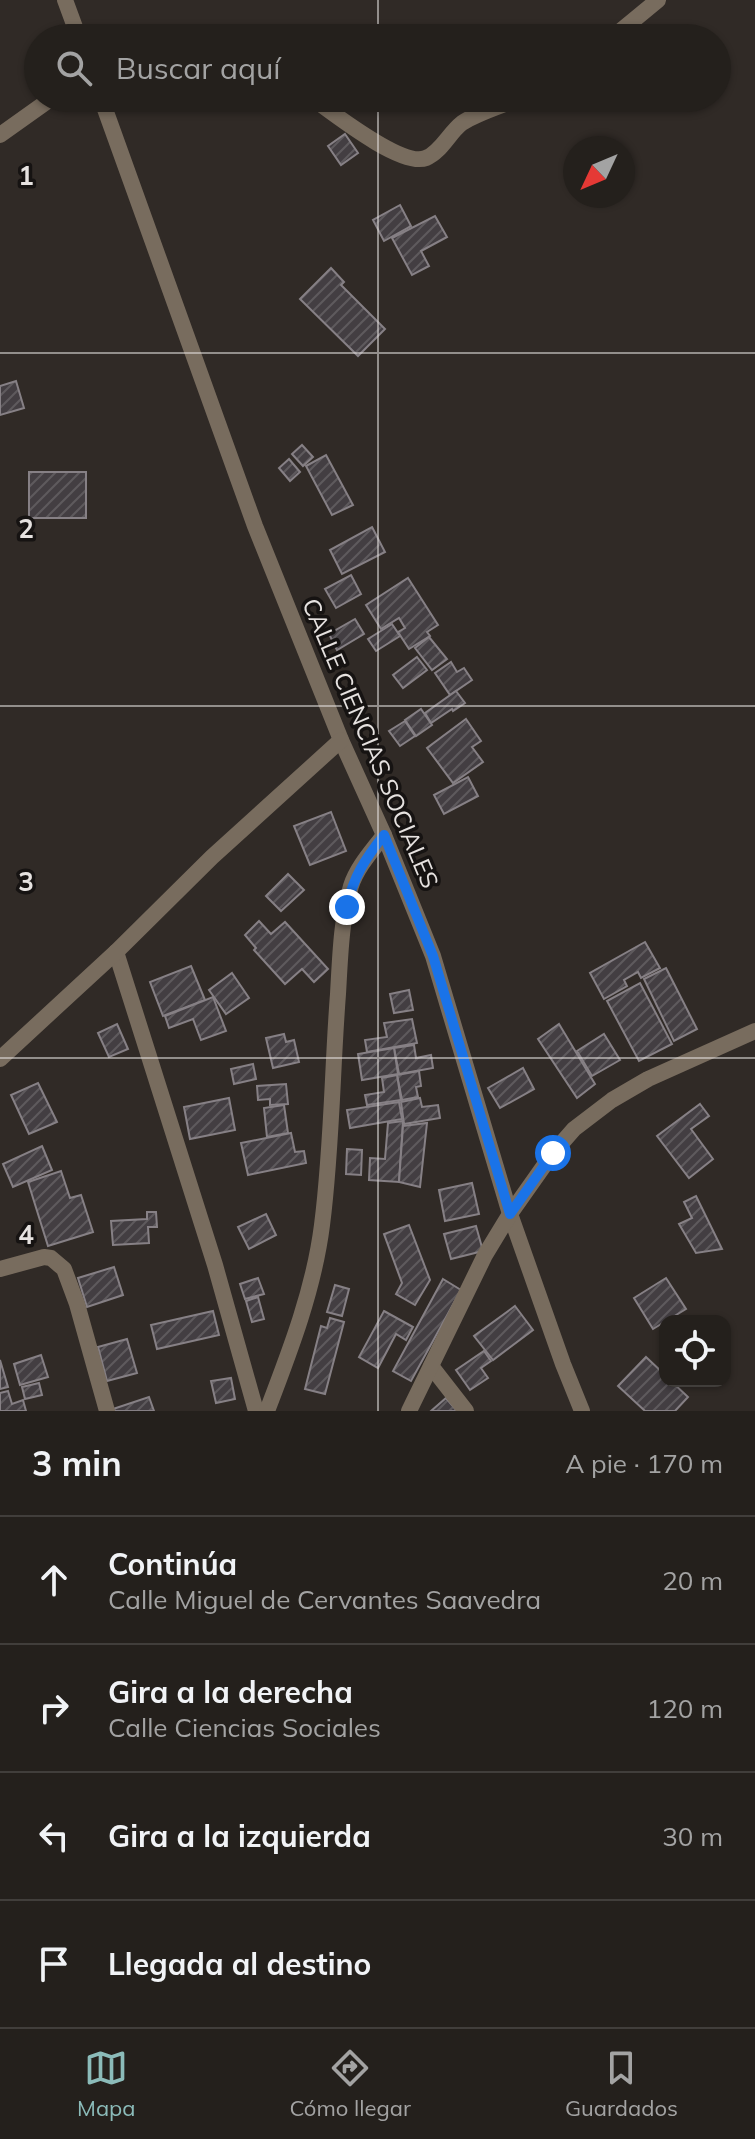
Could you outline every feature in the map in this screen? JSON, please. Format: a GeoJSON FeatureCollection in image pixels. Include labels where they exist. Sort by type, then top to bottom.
{"type":"FeatureCollection","features":[{"type":"Feature","properties":{"kind":"street"},"geometry":{"type":"LineString","coordinates":[[65,0],[74,24]]}},
{"type":"Feature","properties":{"kind":"street"},"geometry":{"type":"LineString","coordinates":[[629,24],[658,0]]}},
{"type":"Feature","properties":{"kind":"street"},"geometry":{"type":"LineString","coordinates":[[0,135],[32,112]]}},
{"type":"Feature","properties":{"kind":"street","name":"CALLE CIENCIAS SOCIALES"},"geometry":{"type":"LineString","coordinates":[[111,112],[255,526],[433,956],[510,1214],[582,1411]]}},
{"type":"Feature","properties":{"kind":"street"},"geometry":{"type":"LineString","coordinates":[[332,112],[380,145],[399,155],[423,160],[465,122],[488,112]]}},
{"type":"Feature","properties":{"kind":"street"},"geometry":{"type":"LineString","coordinates":[[0,1059],[116,952],[212,857],[341,740]]}},
{"type":"Feature","properties":{"kind":"street"},"geometry":{"type":"LineString","coordinates":[[267,1411],[295,1339],[322,1229],[329,1165],[340,960],[347,907],[352,884],[366,858],[384,835]]}},
{"type":"Feature","properties":{"kind":"street"},"geometry":{"type":"LineString","coordinates":[[116,952],[189,1182],[256,1411]]}},
{"type":"Feature","properties":{"kind":"street"},"geometry":{"type":"LineString","coordinates":[[409,1411],[485,1255],[553,1153],[574,1129],[612,1100],[648,1079],[755,1031]]}},
{"type":"Feature","properties":{"kind":"street"},"geometry":{"type":"LineString","coordinates":[[0,1269],[44,1257],[51,1258],[64,1269],[107,1411]]}},
{"type":"Feature","properties":{"kind":"street"},"geometry":{"type":"LineString","coordinates":[[431,1366],[466,1411]]}},
{"type":"Feature","properties":{"kind":"building"},"geometry":{"type":"Polygon","coordinates":[[[345,134],[358,153],[341,165],[328,146],[345,134]]]}},
{"type":"Feature","properties":{"kind":"building"},"geometry":{"type":"Polygon","coordinates":[[[400,205],[411,226],[384,241],[373,220],[400,205]]]}},
{"type":"Feature","properties":{"kind":"building"},"geometry":{"type":"Polygon","coordinates":[[[435,216],[447,237],[421,251],[429,266],[412,275],[392,238],[435,216]]]}},
{"type":"Feature","properties":{"kind":"building"},"geometry":{"type":"Polygon","coordinates":[[[331,268],[344,282],[341,285],[385,329],[358,356],[300,299],[331,268]]]}},
{"type":"Feature","properties":{"kind":"building"},"geometry":{"type":"Polygon","coordinates":[[[16,381],[24,408],[0,415],[0,386],[16,381]]]}},
{"type":"Feature","properties":{"kind":"building"},"geometry":{"type":"Polygon","coordinates":[[[302,445],[313,457],[303,466],[292,454],[302,445]]]}},
{"type":"Feature","properties":{"kind":"building"},"geometry":{"type":"Polygon","coordinates":[[[326,455],[353,505],[332,515],[306,466],[326,455]]]}},
{"type":"Feature","properties":{"kind":"building"},"geometry":{"type":"Polygon","coordinates":[[[289,459],[300,472],[290,481],[279,468],[289,459]]]}},
{"type":"Feature","properties":{"kind":"building"},"geometry":{"type":"Polygon","coordinates":[[[29,472],[86,472],[86,518],[29,518],[29,472]]]}},
{"type":"Feature","properties":{"kind":"building"},"geometry":{"type":"Polygon","coordinates":[[[372,527],[385,552],[342,574],[330,550],[372,527]]]}},
{"type":"Feature","properties":{"kind":"building"},"geometry":{"type":"Polygon","coordinates":[[[351,575],[361,594],[336,608],[325,589],[351,575]]]}},
{"type":"Feature","properties":{"kind":"building"},"geometry":{"type":"Polygon","coordinates":[[[408,578],[438,625],[427,632],[430,636],[409,649],[398,632],[405,628],[399,618],[381,629],[366,605],[408,578]]]}},
{"type":"Feature","properties":{"kind":"building"},"geometry":{"type":"Polygon","coordinates":[[[355,619],[364,634],[337,650],[329,634],[355,619]]]}},
{"type":"Feature","properties":{"kind":"building"},"geometry":{"type":"Polygon","coordinates":[[[392,624],[400,636],[376,651],[368,639],[392,624]]]}},
{"type":"Feature","properties":{"kind":"building"},"geometry":{"type":"Polygon","coordinates":[[[429,637],[447,659],[432,670],[415,648],[429,637]]]}},
{"type":"Feature","properties":{"kind":"building"},"geometry":{"type":"Polygon","coordinates":[[[417,657],[427,670],[403,688],[393,675],[417,657]]]}},
{"type":"Feature","properties":{"kind":"building"},"geometry":{"type":"Polygon","coordinates":[[[451,662],[457,672],[464,668],[472,680],[450,695],[435,673],[451,662]]]}},
{"type":"Feature","properties":{"kind":"building"},"geometry":{"type":"Polygon","coordinates":[[[456,691],[465,703],[431,723],[425,713],[456,691]]]}},
{"type":"Feature","properties":{"kind":"building"},"geometry":{"type":"Polygon","coordinates":[[[421,709],[432,725],[416,736],[405,720],[421,709]]]}},
{"type":"Feature","properties":{"kind":"building"},"geometry":{"type":"Polygon","coordinates":[[[466,719],[481,741],[472,747],[483,762],[453,783],[427,748],[466,719]]]}},
{"type":"Feature","properties":{"kind":"building"},"geometry":{"type":"Polygon","coordinates":[[[405,721],[415,736],[400,746],[389,731],[405,721]]]}},
{"type":"Feature","properties":{"kind":"building"},"geometry":{"type":"Polygon","coordinates":[[[468,777],[478,796],[444,814],[434,795],[468,777]]]}},
{"type":"Feature","properties":{"kind":"building"},"geometry":{"type":"Polygon","coordinates":[[[331,812],[346,851],[310,865],[294,826],[331,812]]]}},
{"type":"Feature","properties":{"kind":"building"},"geometry":{"type":"Polygon","coordinates":[[[288,874],[304,890],[281,911],[266,896],[288,874]]]}},
{"type":"Feature","properties":{"kind":"building"},"geometry":{"type":"Polygon","coordinates":[[[259,921],[271,934],[285,922],[328,969],[314,982],[302,969],[285,984],[254,950],[256,948],[245,935],[259,921]]]}},
{"type":"Feature","properties":{"kind":"building"},"geometry":{"type":"Polygon","coordinates":[[[645,942],[660,968],[641,978],[638,972],[624,980],[627,986],[604,999],[590,973],[645,942]]]}},
{"type":"Feature","properties":{"kind":"building"},"geometry":{"type":"Polygon","coordinates":[[[191,966],[205,1000],[163,1016],[150,982],[191,966]]]}},
{"type":"Feature","properties":{"kind":"building"},"geometry":{"type":"Polygon","coordinates":[[[666,968],[697,1029],[674,1041],[644,979],[666,968]]]}},
{"type":"Feature","properties":{"kind":"building"},"geometry":{"type":"Polygon","coordinates":[[[232,973],[249,998],[226,1014],[209,990],[232,973]]]}},
{"type":"Feature","properties":{"kind":"building"},"geometry":{"type":"Polygon","coordinates":[[[640,983],[672,1044],[639,1061],[607,1001],[640,983]]]}},
{"type":"Feature","properties":{"kind":"building"},"geometry":{"type":"Polygon","coordinates":[[[409,990],[413,1010],[394,1013],[390,994],[409,990]]]}},
{"type":"Feature","properties":{"kind":"building"},"geometry":{"type":"Polygon","coordinates":[[[213,997],[226,1031],[201,1040],[193,1019],[169,1028],[165,1016],[213,997]]]}},
{"type":"Feature","properties":{"kind":"building"},"geometry":{"type":"Polygon","coordinates":[[[412,1019],[417,1043],[367,1052],[365,1040],[387,1037],[384,1023],[412,1019]]]}},
{"type":"Feature","properties":{"kind":"building"},"geometry":{"type":"Polygon","coordinates":[[[117,1024],[128,1049],[109,1057],[98,1033],[117,1024]]]}},
{"type":"Feature","properties":{"kind":"building"},"geometry":{"type":"Polygon","coordinates":[[[559,1024],[595,1084],[577,1098],[538,1039],[559,1024]]]}},
{"type":"Feature","properties":{"kind":"building"},"geometry":{"type":"Polygon","coordinates":[[[284,1034],[286,1042],[294,1040],[299,1062],[273,1068],[266,1038],[284,1034]]]}},
{"type":"Feature","properties":{"kind":"building"},"geometry":{"type":"Polygon","coordinates":[[[604,1034],[620,1060],[592,1076],[577,1051],[604,1034]]]}},
{"type":"Feature","properties":{"kind":"building"},"geometry":{"type":"Polygon","coordinates":[[[414,1045],[416,1058],[431,1055],[433,1068],[399,1074],[394,1048],[414,1045]]]}},
{"type":"Feature","properties":{"kind":"building"},"geometry":{"type":"Polygon","coordinates":[[[394,1048],[398,1074],[362,1080],[358,1054],[394,1048]]]}},
{"type":"Feature","properties":{"kind":"building"},"geometry":{"type":"Polygon","coordinates":[[[253,1064],[256,1079],[234,1084],[231,1069],[253,1064]]]}},
{"type":"Feature","properties":{"kind":"building"},"geometry":{"type":"Polygon","coordinates":[[[523,1068],[534,1089],[500,1108],[488,1088],[523,1068]]]}},
{"type":"Feature","properties":{"kind":"building"},"geometry":{"type":"Polygon","coordinates":[[[419,1071],[421,1086],[416,1087],[418,1097],[402,1100],[397,1075],[419,1071]]]}},
{"type":"Feature","properties":{"kind":"building"},"geometry":{"type":"Polygon","coordinates":[[[397,1075],[401,1100],[367,1105],[365,1095],[384,1092],[382,1078],[397,1075]]]}},
{"type":"Feature","properties":{"kind":"building"},"geometry":{"type":"Polygon","coordinates":[[[38,1083],[57,1122],[29,1134],[11,1095],[38,1083]]]}},
{"type":"Feature","properties":{"kind":"building"},"geometry":{"type":"Polygon","coordinates":[[[286,1084],[288,1104],[270,1105],[270,1099],[258,1100],[257,1086],[286,1084]]]}},
{"type":"Feature","properties":{"kind":"building"},"geometry":{"type":"Polygon","coordinates":[[[229,1098],[235,1130],[190,1139],[184,1107],[229,1098]]]}},
{"type":"Feature","properties":{"kind":"building"},"geometry":{"type":"Polygon","coordinates":[[[420,1098],[422,1107],[438,1105],[440,1118],[404,1124],[401,1102],[420,1098]]]}},
{"type":"Feature","properties":{"kind":"building"},"geometry":{"type":"Polygon","coordinates":[[[399,1102],[402,1119],[350,1128],[347,1110],[399,1102]]]}},
{"type":"Feature","properties":{"kind":"building"},"geometry":{"type":"Polygon","coordinates":[[[700,1104],[709,1116],[691,1129],[713,1159],[689,1178],[657,1136],[700,1104]]]}},
{"type":"Feature","properties":{"kind":"building"},"geometry":{"type":"Polygon","coordinates":[[[284,1105],[288,1133],[267,1137],[264,1108],[284,1105]]]}},
{"type":"Feature","properties":{"kind":"building"},"geometry":{"type":"Polygon","coordinates":[[[403,1121],[399,1182],[369,1180],[370,1158],[385,1159],[388,1123],[403,1121]]]}},
{"type":"Feature","properties":{"kind":"building"},"geometry":{"type":"Polygon","coordinates":[[[427,1123],[420,1187],[399,1182],[403,1126],[427,1123]]]}},
{"type":"Feature","properties":{"kind":"building"},"geometry":{"type":"Polygon","coordinates":[[[291,1133],[295,1152],[304,1151],[306,1163],[248,1175],[241,1143],[291,1133]]]}},
{"type":"Feature","properties":{"kind":"building"},"geometry":{"type":"Polygon","coordinates":[[[42,1146],[52,1170],[13,1187],[3,1164],[42,1146]]]}},
{"type":"Feature","properties":{"kind":"building"},"geometry":{"type":"Polygon","coordinates":[[[347,1149],[362,1150],[361,1175],[346,1174],[347,1149]]]}},
{"type":"Feature","properties":{"kind":"building"},"geometry":{"type":"Polygon","coordinates":[[[61,1171],[70,1198],[81,1195],[93,1232],[48,1246],[28,1182],[61,1171]]]}},
{"type":"Feature","properties":{"kind":"building"},"geometry":{"type":"Polygon","coordinates":[[[472,1183],[479,1214],[445,1221],[439,1190],[472,1183]]]}},
{"type":"Feature","properties":{"kind":"building"},"geometry":{"type":"Polygon","coordinates":[[[696,1196],[722,1249],[696,1253],[679,1224],[692,1218],[684,1202],[696,1196]]]}},
{"type":"Feature","properties":{"kind":"building"},"geometry":{"type":"Polygon","coordinates":[[[147,1212],[156,1212],[157,1227],[148,1227],[149,1243],[113,1245],[111,1221],[147,1219],[147,1212]]]}},
{"type":"Feature","properties":{"kind":"building"},"geometry":{"type":"Polygon","coordinates":[[[266,1214],[276,1235],[249,1249],[238,1227],[266,1214]]]}},
{"type":"Feature","properties":{"kind":"building"},"geometry":{"type":"Polygon","coordinates":[[[409,1225],[430,1280],[415,1305],[396,1294],[402,1283],[384,1234],[409,1225]]]}},
{"type":"Feature","properties":{"kind":"building"},"geometry":{"type":"Polygon","coordinates":[[[476,1226],[483,1251],[451,1259],[444,1234],[476,1226]]]}},
{"type":"Feature","properties":{"kind":"building"},"geometry":{"type":"Polygon","coordinates":[[[114,1267],[123,1295],[87,1307],[78,1278],[114,1267]]]}},
{"type":"Feature","properties":{"kind":"building"},"geometry":{"type":"Polygon","coordinates":[[[258,1278],[264,1294],[245,1299],[240,1284],[258,1278]]]}},
{"type":"Feature","properties":{"kind":"building"},"geometry":{"type":"Polygon","coordinates":[[[666,1278],[686,1309],[676,1315],[659,1315],[659,1325],[653,1329],[634,1298],[666,1278]]]}},
{"type":"Feature","properties":{"kind":"building"},"geometry":{"type":"Polygon","coordinates":[[[443,1279],[461,1290],[411,1381],[393,1371],[443,1279]]]}},
{"type":"Feature","properties":{"kind":"building"},"geometry":{"type":"Polygon","coordinates":[[[335,1285],[349,1289],[342,1316],[327,1312],[335,1285]]]}},
{"type":"Feature","properties":{"kind":"building"},"geometry":{"type":"Polygon","coordinates":[[[258,1297],[264,1319],[252,1322],[246,1301],[258,1297]]]}},
{"type":"Feature","properties":{"kind":"building"},"geometry":{"type":"Polygon","coordinates":[[[515,1306],[533,1330],[493,1360],[474,1336],[515,1306]]]}},
{"type":"Feature","properties":{"kind":"building"},"geometry":{"type":"Polygon","coordinates":[[[213,1311],[219,1335],[157,1349],[151,1325],[213,1311]]]}},
{"type":"Feature","properties":{"kind":"building"},"geometry":{"type":"Polygon","coordinates":[[[384,1311],[413,1327],[406,1340],[396,1334],[378,1368],[359,1357],[384,1311]]]}},
{"type":"Feature","properties":{"kind":"building"},"geometry":{"type":"Polygon","coordinates":[[[330,1318],[344,1322],[325,1394],[305,1389],[321,1326],[327,1328],[330,1318]]]}},
{"type":"Feature","properties":{"kind":"building"},"geometry":{"type":"Polygon","coordinates":[[[127,1339],[137,1373],[107,1381],[98,1347],[127,1339]]]}},
{"type":"Feature","properties":{"kind":"building"},"geometry":{"type":"Polygon","coordinates":[[[484,1351],[491,1361],[481,1368],[488,1378],[470,1390],[456,1370],[484,1351]]]}},
{"type":"Feature","properties":{"kind":"building"},"geometry":{"type":"Polygon","coordinates":[[[41,1355],[48,1377],[20,1385],[14,1364],[41,1355]]]}},
{"type":"Feature","properties":{"kind":"building"},"geometry":{"type":"Polygon","coordinates":[[[646,1357],[659,1369],[659,1387],[677,1387],[688,1397],[675,1411],[645,1411],[618,1386],[646,1357]]]}},
{"type":"Feature","properties":{"kind":"building"},"geometry":{"type":"Polygon","coordinates":[[[0,1360],[8,1387],[0,1389],[0,1360]]]}},
{"type":"Feature","properties":{"kind":"building"},"geometry":{"type":"Polygon","coordinates":[[[231,1378],[235,1399],[216,1403],[211,1381],[231,1378]]]}},
{"type":"Feature","properties":{"kind":"building"},"geometry":{"type":"Polygon","coordinates":[[[39,1383],[42,1395],[25,1399],[22,1387],[39,1383]]]}},
{"type":"Feature","properties":{"kind":"building"},"geometry":{"type":"Polygon","coordinates":[[[8,1391],[12,1404],[23,1400],[26,1411],[0,1411],[0,1393],[8,1391]]]}},
{"type":"Feature","properties":{"kind":"building"},"geometry":{"type":"Polygon","coordinates":[[[149,1397],[154,1411],[110,1411],[110,1410],[149,1397]]]}},
{"type":"Feature","properties":{"kind":"building"},"geometry":{"type":"Polygon","coordinates":[[[446,1398],[457,1411],[431,1411],[446,1398]]]}},
{"type":"Feature","properties":{"kind":"route"},"geometry":{"type":"LineString","coordinates":[[347,907],[352,884],[366,858],[384,835],[433,956],[510,1214],[553,1153]]}}]}
